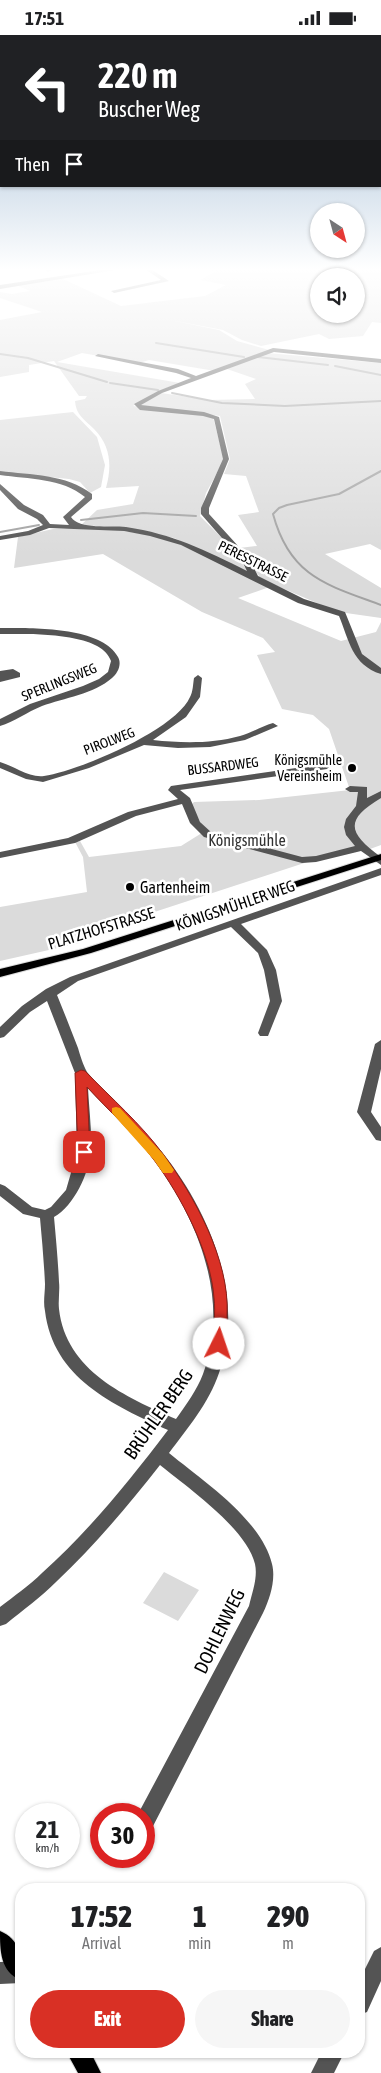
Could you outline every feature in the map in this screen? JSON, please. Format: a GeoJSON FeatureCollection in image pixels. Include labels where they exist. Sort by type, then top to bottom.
{"type":"FeatureCollection","features":[{"type":"Feature","properties":{"kind":"main road","name":"PLATZHOFSTRASSE"},"geometry":{"type":"LineString","coordinates":[[0,973],[87,951],[379,859]]}},
{"type":"Feature","properties":{"kind":"main road"},"geometry":{"type":"LineString","coordinates":[[0,1941],[15,1962]]}},
{"type":"Feature","properties":{"kind":"main road"},"geometry":{"type":"LineString","coordinates":[[81,2058],[90,2073]]}},
{"type":"Feature","properties":{"kind":"street"},"geometry":{"type":"LineString","coordinates":[[141,364],[178,371],[195,378]]}},
{"type":"Feature","properties":{"kind":"street"},"geometry":{"type":"LineString","coordinates":[[238,364],[204,377],[195,378],[139,403],[137,406],[140,408],[204,414],[217,418],[226,459],[205,508],[205,514],[246,560],[254,577]]}},
{"type":"Feature","properties":{"kind":"street"},"geometry":{"type":"LineString","coordinates":[[0,473],[63,482],[82,489],[89,496],[88,499],[67,517],[68,520],[79,527]]}},
{"type":"Feature","properties":{"kind":"street"},"geometry":{"type":"LineString","coordinates":[[0,486],[21,507],[40,517],[48,526],[30,533],[0,538]]}},
{"type":"Feature","properties":{"kind":"street","name":"PERESSTRASSE"},"geometry":{"type":"LineString","coordinates":[[48,526],[124,529],[173,539],[302,601],[342,615],[350,632],[356,653],[362,661],[381,671]]}},
{"type":"Feature","properties":{"kind":"street","name":"SPERLINGSWEG"},"geometry":{"type":"LineString","coordinates":[[0,631],[53,633],[83,638],[110,651],[114,655],[115,663],[109,676],[93,685],[38,704],[0,723]]}},
{"type":"Feature","properties":{"kind":"street"},"geometry":{"type":"LineString","coordinates":[[0,674],[13,672],[18,675],[0,679]]}},
{"type":"Feature","properties":{"kind":"street","name":"PIROLWEG"},"geometry":{"type":"LineString","coordinates":[[0,765],[28,777],[43,779],[145,742],[186,711],[198,691],[198,678]]}},
{"type":"Feature","properties":{"kind":"street"},"geometry":{"type":"LineString","coordinates":[[145,742],[186,746],[227,743],[250,737],[274,726]]}},
{"type":"Feature","properties":{"kind":"street","name":"BUSSARDWEG"},"geometry":{"type":"LineString","coordinates":[[186,800],[173,790],[174,788],[324,767]]}},
{"type":"Feature","properties":{"kind":"street"},"geometry":{"type":"LineString","coordinates":[[350,789],[363,789],[361,805]]}},
{"type":"Feature","properties":{"kind":"street"},"geometry":{"type":"LineString","coordinates":[[379,859],[362,848],[353,839],[348,825],[351,816],[361,805],[381,794]]}},
{"type":"Feature","properties":{"kind":"street"},"geometry":{"type":"LineString","coordinates":[[0,855],[71,841],[132,814],[186,800],[196,823],[208,835],[302,859],[316,859],[362,848]]}},
{"type":"Feature","properties":{"kind":"street","name":"KÖNIGSMÜHLER WEG"},"geometry":{"type":"LineString","coordinates":[[0,1034],[26,1009],[50,992],[74,979],[381,871]]}},
{"type":"Feature","properties":{"kind":"street"},"geometry":{"type":"LineString","coordinates":[[232,922],[263,953],[270,971],[276,1001],[264,1033]]}},
{"type":"Feature","properties":{"kind":"street"},"geometry":{"type":"LineString","coordinates":[[0,1189],[28,1211],[46,1215],[56,1210],[72,1191],[84,1152],[81,1073],[50,992]]}},
{"type":"Feature","properties":{"kind":"street"},"geometry":{"type":"LineString","coordinates":[[381,1044],[364,1112],[381,1137]]}},
{"type":"Feature","properties":{"kind":"street","name":"BRÜHLER BERG"},"geometry":{"type":"LineString","coordinates":[[0,1618],[49,1578],[110,1515],[158,1454],[199,1397],[211,1375],[218,1354],[221,1299],[218,1278],[210,1253],[192,1211],[159,1157],[81,1073]]}},
{"type":"Feature","properties":{"kind":"street"},"geometry":{"type":"LineString","coordinates":[[46,1215],[51,1259],[52,1310],[65,1353],[95,1386],[177,1427]]}},
{"type":"Feature","properties":{"kind":"street","name":"DOHLENWEG"},"geometry":{"type":"LineString","coordinates":[[154,1803],[257,1607],[264,1575],[264,1564],[260,1552],[247,1532],[158,1454]]}},
{"type":"Feature","properties":{"kind":"street"},"geometry":{"type":"LineString","coordinates":[[365,1991],[381,1958]]}},
{"type":"Feature","properties":{"kind":"street"},"geometry":{"type":"LineString","coordinates":[[0,1973],[15,1972]]}},
{"type":"Feature","properties":{"kind":"street"},"geometry":{"type":"LineString","coordinates":[[322,2073],[330,2058]]}},
{"type":"Feature","properties":{"kind":"green space"},"geometry":{"type":"Polygon","coordinates":[[[0,364],[35,364],[29,365],[29,372],[0,377],[0,364]]]}},
{"type":"Feature","properties":{"kind":"green space"},"geometry":{"type":"Polygon","coordinates":[[[56,364],[69,364],[180,383],[156,392],[133,406],[213,417],[224,460],[206,493],[200,516],[233,549],[248,572],[174,538],[128,528],[81,525],[97,510],[133,504],[139,486],[106,488],[109,472],[107,449],[100,436],[81,417],[76,406],[75,401],[85,399],[87,396],[79,396],[56,364]]]}},
{"type":"Feature","properties":{"kind":"green space"},"geometry":{"type":"Polygon","coordinates":[[[174,364],[233,364],[215,371],[174,364]]]}},
{"type":"Feature","properties":{"kind":"green space","name":"Königsmühle"},"geometry":{"type":"Polygon","coordinates":[[[239,364],[381,364],[381,550],[370,544],[325,554],[381,588],[381,618],[346,613],[326,607],[275,585],[238,598],[341,641],[376,632],[381,622],[381,845],[370,849],[350,848],[81,936],[80,943],[0,961],[0,907],[87,892],[83,857],[75,842],[80,841],[89,857],[181,846],[205,831],[191,805],[194,802],[259,800],[350,790],[329,729],[313,715],[282,709],[257,655],[275,652],[263,638],[202,612],[103,554],[14,568],[18,537],[53,529],[78,528],[117,530],[171,540],[251,578],[259,576],[239,548],[257,546],[238,515],[259,512],[246,476],[224,474],[230,459],[220,416],[138,405],[161,393],[209,400],[255,399],[245,384],[256,379],[227,369],[239,364]]]}},
{"type":"Feature","properties":{"kind":"green space"},"geometry":{"type":"Polygon","coordinates":[[[73,412],[97,437],[105,465],[101,487],[90,493],[80,482],[69,479],[0,472],[0,420],[73,412]]]}},
{"type":"Feature","properties":{"kind":"green space"},"geometry":{"type":"Polygon","coordinates":[[[164,1572],[199,1590],[178,1621],[143,1603],[164,1572]]]}},
{"type":"Feature","properties":{"kind":"waterway"},"geometry":{"type":"LineString","coordinates":[[48,364],[107,382]]}},
{"type":"Feature","properties":{"kind":"waterway"},"geometry":{"type":"LineString","coordinates":[[320,364],[328,365]]}},
{"type":"Feature","properties":{"kind":"waterway"},"geometry":{"type":"LineString","coordinates":[[335,366],[381,375]]}},
{"type":"Feature","properties":{"kind":"waterway"},"geometry":{"type":"LineString","coordinates":[[110,383],[158,390]]}},
{"type":"Feature","properties":{"kind":"waterway"},"geometry":{"type":"LineString","coordinates":[[172,393],[222,403],[285,406],[381,401]]}},
{"type":"Feature","properties":{"kind":"waterway"},"geometry":{"type":"LineString","coordinates":[[381,471],[339,494],[287,505],[279,508],[273,514],[280,535],[289,552],[313,576],[344,591],[381,605]]}},
{"type":"Feature","properties":{"kind":"waterway"},"geometry":{"type":"LineString","coordinates":[[81,520],[143,513],[196,516]]}},
{"type":"Feature","properties":{"kind":"waterway"},"geometry":{"type":"LineString","coordinates":[[0,532],[39,525]]}},
{"type":"Feature","properties":{"kind":"slow traffic"},"geometry":{"type":"LineString","coordinates":[[116,1110],[159,1157],[167,1170]]}},
{"type":"Feature","properties":{"kind":"place","name":"Königsmühle Vereinsheim"},"geometry":{"type":"Point","coordinates":[352,768]}},
{"type":"Feature","properties":{"kind":"place","name":"Gartenheim"},"geometry":{"type":"Point","coordinates":[130,887]}},
{"type":"Feature","properties":{"kind":"route"},"geometry":{"type":"LineString","coordinates":[[84,1152],[81,1073],[159,1157],[192,1211],[202,1231],[218,1278],[221,1299],[219,1344]]}}]}
